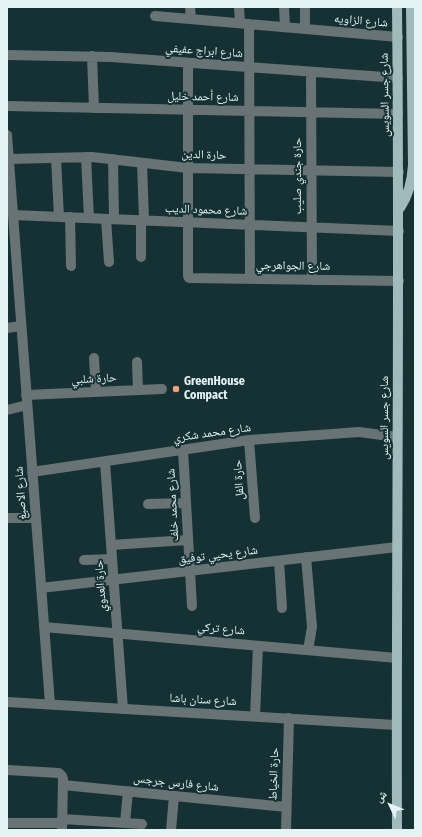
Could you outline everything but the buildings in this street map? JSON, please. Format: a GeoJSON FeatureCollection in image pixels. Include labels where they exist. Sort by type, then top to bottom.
{"type":"FeatureCollection","features":[{"type":"Feature","properties":{"kind":"main road","name":"شارع جسر السويس"},"geometry":{"type":"LineString","coordinates":[[397,7],[399,172],[396,725],[397,830]]}},
{"type":"Feature","properties":{"kind":"main road"},"geometry":{"type":"LineString","coordinates":[[399,210],[408,194],[413,170],[411,7]]}},
{"type":"Feature","properties":{"kind":"street"},"geometry":{"type":"LineString","coordinates":[[190,7],[191,19]]}},
{"type":"Feature","properties":{"kind":"street"},"geometry":{"type":"LineString","coordinates":[[239,7],[244,24],[249,68],[250,279]]}},
{"type":"Feature","properties":{"kind":"street"},"geometry":{"type":"LineString","coordinates":[[284,7],[285,27]]}},
{"type":"Feature","properties":{"kind":"street"},"geometry":{"type":"LineString","coordinates":[[305,7],[305,29]]}},
{"type":"Feature","properties":{"kind":"street","name":"شارع الزاويه"},"geometry":{"type":"LineString","coordinates":[[160,13],[191,19],[398,37]]}},
{"type":"Feature","properties":{"kind":"street","name":"شارع ابراج عفيفي"},"geometry":{"type":"LineString","coordinates":[[7,54],[111,57],[398,78]]}},
{"type":"Feature","properties":{"kind":"street"},"geometry":{"type":"LineString","coordinates":[[92,56],[94,108]]}},
{"type":"Feature","properties":{"kind":"street"},"geometry":{"type":"LineString","coordinates":[[188,63],[188,222]]}},
{"type":"Feature","properties":{"kind":"street","name":"حارة جندي صليب"},"geometry":{"type":"LineString","coordinates":[[311,72],[312,280]]}},
{"type":"Feature","properties":{"kind":"street","name":"شارع أحمد خليل"},"geometry":{"type":"LineString","coordinates":[[7,106],[398,114]]}},
{"type":"Feature","properties":{"kind":"street","name":"شارع الاصبغ"},"geometry":{"type":"LineString","coordinates":[[7,135],[9,183],[13,215],[50,704]]}},
{"type":"Feature","properties":{"kind":"street"},"geometry":{"type":"LineString","coordinates":[[86,157],[88,218]]}},
{"type":"Feature","properties":{"kind":"street","name":"حارة الدين"},"geometry":{"type":"LineString","coordinates":[[9,159],[92,157],[188,168],[399,172]]}},
{"type":"Feature","properties":{"kind":"street"},"geometry":{"type":"LineString","coordinates":[[56,158],[59,217]]}},
{"type":"Feature","properties":{"kind":"street"},"geometry":{"type":"LineString","coordinates":[[109,262],[113,159]]}},
{"type":"Feature","properties":{"kind":"street"},"geometry":{"type":"LineString","coordinates":[[141,257],[142,163]]}},
{"type":"Feature","properties":{"kind":"street","name":"شارع محمود الديب"},"geometry":{"type":"LineString","coordinates":[[13,215],[399,231]]}},
{"type":"Feature","properties":{"kind":"street"},"geometry":{"type":"LineString","coordinates":[[70,217],[71,266]]}},
{"type":"Feature","properties":{"kind":"street","name":"شارع الجواهرجي"},"geometry":{"type":"LineString","coordinates":[[188,222],[188,276],[191,279],[399,281]]}},
{"type":"Feature","properties":{"kind":"street"},"geometry":{"type":"LineString","coordinates":[[7,328],[21,326]]}},
{"type":"Feature","properties":{"kind":"street"},"geometry":{"type":"LineString","coordinates":[[94,358],[96,392]]}},
{"type":"Feature","properties":{"kind":"street"},"geometry":{"type":"LineString","coordinates":[[137,362],[138,390]]}},
{"type":"Feature","properties":{"kind":"street","name":"حارة شلبي"},"geometry":{"type":"LineString","coordinates":[[7,410],[27,400],[96,392],[162,389]]}},
{"type":"Feature","properties":{"kind":"street","name":"شارع محمد شكري"},"geometry":{"type":"LineString","coordinates":[[32,472],[249,440],[359,432],[397,437]]}},
{"type":"Feature","properties":{"kind":"street","name":"حارة الفل"},"geometry":{"type":"LineString","coordinates":[[249,440],[255,518]]}},
{"type":"Feature","properties":{"kind":"street","name":"شارع محمد خلف"},"geometry":{"type":"LineString","coordinates":[[183,450],[192,606]]}},
{"type":"Feature","properties":{"kind":"street","name":"حارة العدوي"},"geometry":{"type":"LineString","coordinates":[[105,462],[123,709]]}},
{"type":"Feature","properties":{"kind":"street"},"geometry":{"type":"LineString","coordinates":[[148,504],[186,503]]}},
{"type":"Feature","properties":{"kind":"street"},"geometry":{"type":"LineString","coordinates":[[7,518],[36,518]]}},
{"type":"Feature","properties":{"kind":"street"},"geometry":{"type":"LineString","coordinates":[[111,544],[188,540]]}},
{"type":"Feature","properties":{"kind":"street","name":"شارع يحيي توفيق"},"geometry":{"type":"LineString","coordinates":[[41,588],[397,547]]}},
{"type":"Feature","properties":{"kind":"street"},"geometry":{"type":"LineString","coordinates":[[306,558],[312,627],[308,650]]}},
{"type":"Feature","properties":{"kind":"street"},"geometry":{"type":"LineString","coordinates":[[84,560],[112,559]]}},
{"type":"Feature","properties":{"kind":"street"},"geometry":{"type":"LineString","coordinates":[[279,561],[282,608]]}},
{"type":"Feature","properties":{"kind":"street","name":"شارع تركي"},"geometry":{"type":"LineString","coordinates":[[44,626],[397,658]]}},
{"type":"Feature","properties":{"kind":"street"},"geometry":{"type":"LineString","coordinates":[[255,716],[258,646]]}},
{"type":"Feature","properties":{"kind":"street","name":"شارع سنان باشا"},"geometry":{"type":"LineString","coordinates":[[7,702],[396,725]]}},
{"type":"Feature","properties":{"kind":"street","name":"حارة الخياط"},"geometry":{"type":"LineString","coordinates":[[286,830],[289,718]]}},
{"type":"Feature","properties":{"kind":"street"},"geometry":{"type":"LineString","coordinates":[[7,770],[59,773],[62,776],[63,785],[62,824]]}},
{"type":"Feature","properties":{"kind":"street","name":"شارع فارس جرجس"},"geometry":{"type":"LineString","coordinates":[[63,785],[286,807]]}},
{"type":"Feature","properties":{"kind":"street"},"geometry":{"type":"LineString","coordinates":[[125,823],[128,791]]}},
{"type":"Feature","properties":{"kind":"street"},"geometry":{"type":"LineString","coordinates":[[171,830],[174,796]]}},
{"type":"Feature","properties":{"kind":"street"},"geometry":{"type":"LineString","coordinates":[[7,823],[142,824]]}},
{"type":"Feature","properties":{"kind":"place","name":"GreenHouse Compact"},"geometry":{"type":"Point","coordinates":[176,389]}}]}
